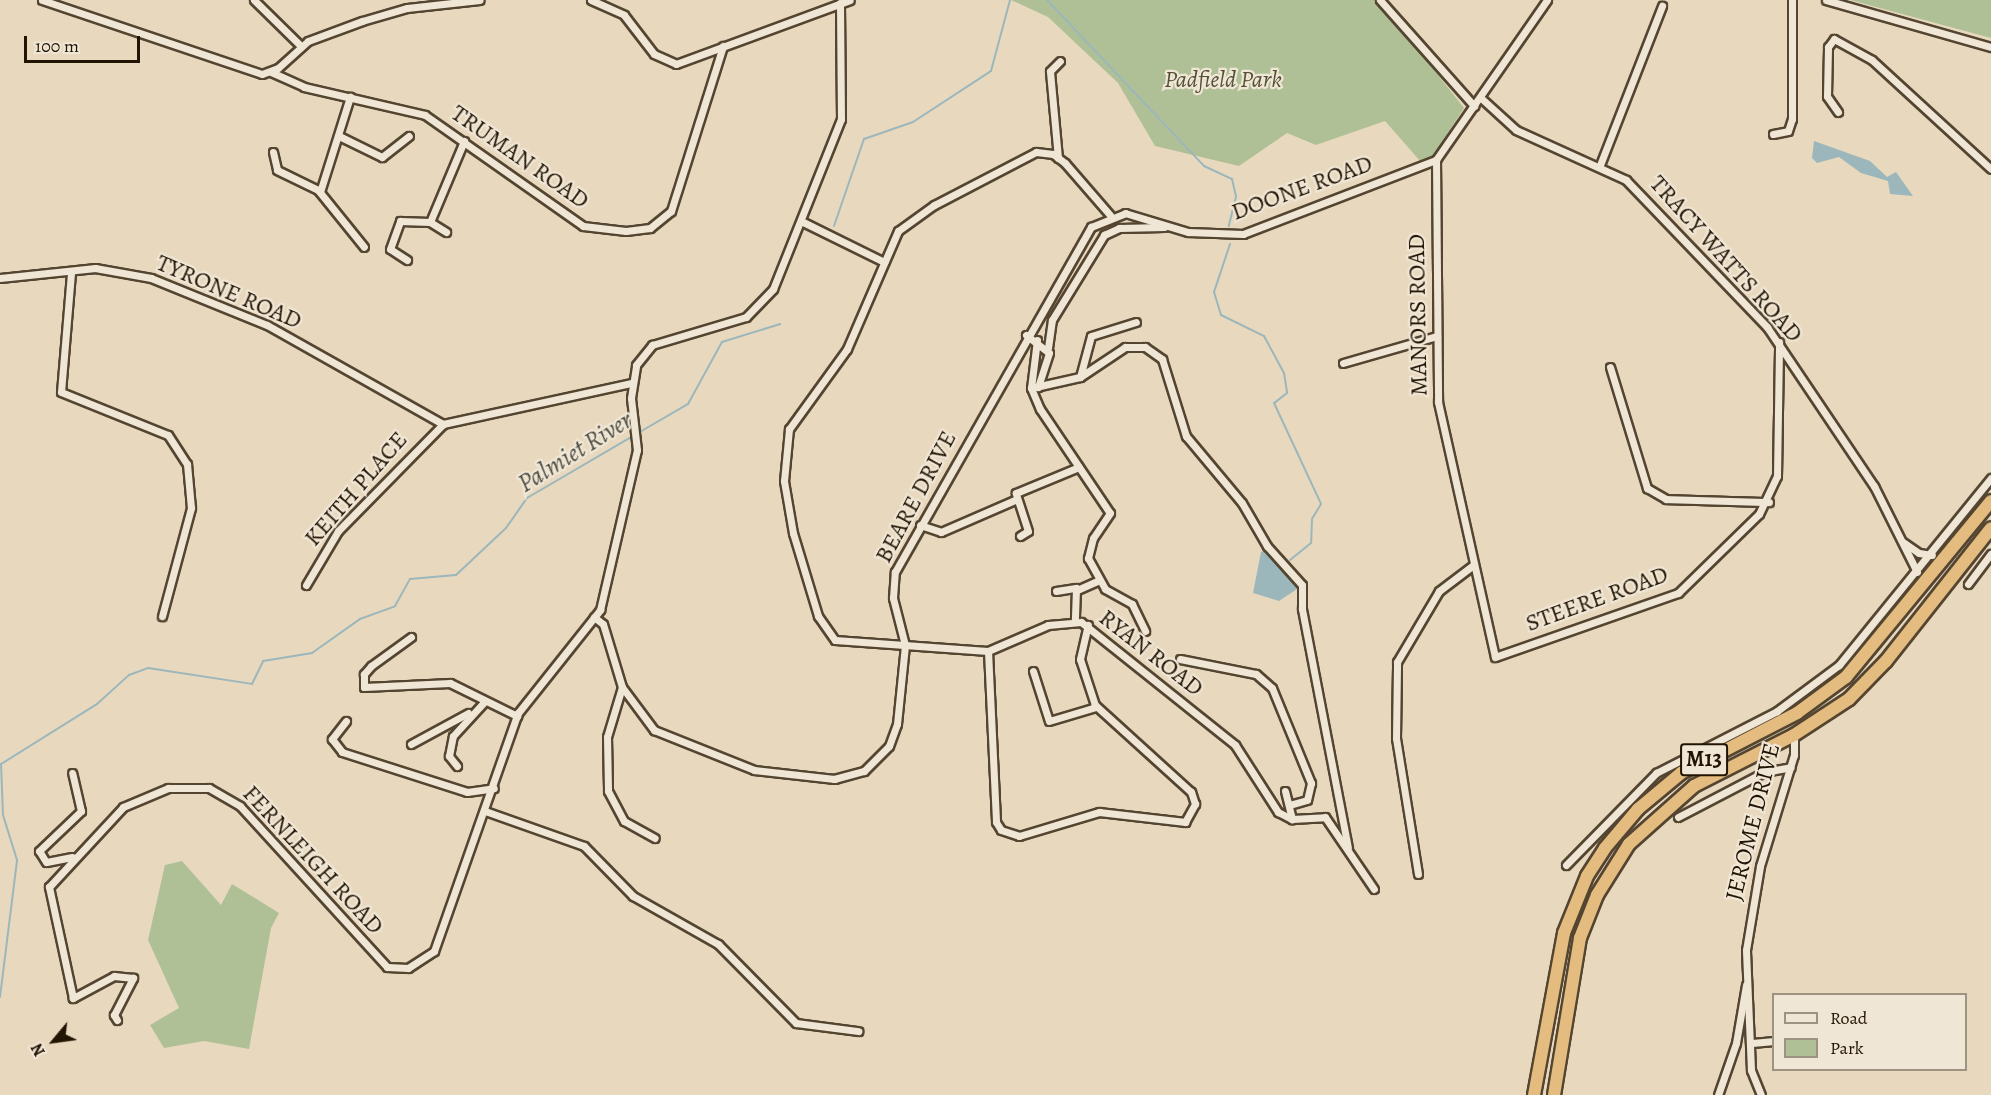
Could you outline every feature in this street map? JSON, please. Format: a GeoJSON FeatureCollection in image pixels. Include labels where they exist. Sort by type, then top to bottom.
{"type":"FeatureCollection","features":[{"type":"Feature","properties":{"kind":"highway","name":"M13"},"geometry":{"type":"LineString","coordinates":[[1534,1095],[1564,933],[1605,848],[1638,808],[1681,773],[1797,713],[1846,677],[1991,501]]}},
{"type":"Feature","properties":{"kind":"highway","name":"M13"},"geometry":{"type":"LineString","coordinates":[[1554,1095],[1580,938],[1620,856],[1683,793],[1794,735],[1871,678],[1991,528]]}},
{"type":"Feature","properties":{"kind":"street","name":"TRUMAN ROAD"},"geometry":{"type":"LineString","coordinates":[[42,0],[244,71],[271,72],[350,97],[425,115],[583,226],[603,232],[650,228],[671,211],[723,46]]}},
{"type":"Feature","properties":{"kind":"street"},"geometry":{"type":"LineString","coordinates":[[254,0],[301,46]]}},
{"type":"Feature","properties":{"kind":"street"},"geometry":{"type":"LineString","coordinates":[[271,72],[301,46],[394,11],[480,0]]}},
{"type":"Feature","properties":{"kind":"street"},"geometry":{"type":"LineString","coordinates":[[591,0],[624,15],[648,48],[670,63],[698,60],[723,46],[850,0]]}},
{"type":"Feature","properties":{"kind":"street"},"geometry":{"type":"LineString","coordinates":[[1380,0],[1474,106]]}},
{"type":"Feature","properties":{"kind":"street"},"geometry":{"type":"LineString","coordinates":[[1436,159],[1481,98],[1546,0]]}},
{"type":"Feature","properties":{"kind":"street"},"geometry":{"type":"LineString","coordinates":[[1773,134],[1792,125],[1792,0]]}},
{"type":"Feature","properties":{"kind":"street"},"geometry":{"type":"LineString","coordinates":[[1826,0],[1991,47]]}},
{"type":"Feature","properties":{"kind":"street"},"geometry":{"type":"LineString","coordinates":[[655,838],[624,821],[608,791],[607,737],[622,687],[603,624],[594,617],[638,450],[631,383],[636,365],[652,345],[723,326],[758,310],[773,289],[801,221],[844,103],[840,3]]}},
{"type":"Feature","properties":{"kind":"street"},"geometry":{"type":"LineString","coordinates":[[1600,165],[1662,6]]}},
{"type":"Feature","properties":{"kind":"street"},"geometry":{"type":"LineString","coordinates":[[1838,112],[1828,101],[1826,84],[1828,47],[1834,39],[1872,60],[1991,169]]}},
{"type":"Feature","properties":{"kind":"street"},"geometry":{"type":"LineString","coordinates":[[1058,158],[1050,71],[1060,61]]}},
{"type":"Feature","properties":{"kind":"street"},"geometry":{"type":"LineString","coordinates":[[320,192],[350,97]]}},
{"type":"Feature","properties":{"kind":"street","name":"TRACY WATTS ROAD"},"geometry":{"type":"LineString","coordinates":[[1481,98],[1516,130],[1600,165],[1636,189],[1779,342],[1874,486],[1917,572]]}},
{"type":"Feature","properties":{"kind":"street"},"geometry":{"type":"LineString","coordinates":[[339,136],[382,157],[393,154],[409,136]]}},
{"type":"Feature","properties":{"kind":"street"},"geometry":{"type":"LineString","coordinates":[[430,222],[465,141]]}},
{"type":"Feature","properties":{"kind":"street"},"geometry":{"type":"LineString","coordinates":[[905,645],[844,644],[826,632],[792,533],[784,481],[793,418],[847,349],[898,231],[934,205],[1028,155],[1044,152],[1058,158],[1110,215]]}},
{"type":"Feature","properties":{"kind":"street"},"geometry":{"type":"LineString","coordinates":[[273,153],[277,170],[320,192],[355,229],[364,247]]}},
{"type":"Feature","properties":{"kind":"street","name":"DOONE ROAD"},"geometry":{"type":"LineString","coordinates":[[1110,215],[1138,216],[1164,227],[1218,236],[1243,234],[1436,159]]}},
{"type":"Feature","properties":{"kind":"street","name":"MANORS ROAD"},"geometry":{"type":"LineString","coordinates":[[1436,159],[1439,410],[1472,566],[1495,657]]}},
{"type":"Feature","properties":{"kind":"street","name":"BEARE DRIVE"},"geometry":{"type":"LineString","coordinates":[[622,687],[649,725],[663,734],[754,770],[840,779],[864,771],[894,738],[905,645],[893,585],[920,525],[1078,244],[1110,215]]}},
{"type":"Feature","properties":{"kind":"street"},"geometry":{"type":"LineString","coordinates":[[801,221],[884,262]]}},
{"type":"Feature","properties":{"kind":"street"},"geometry":{"type":"LineString","coordinates":[[407,260],[390,249],[398,223],[430,222],[446,232]]}},
{"type":"Feature","properties":{"kind":"street"},"geometry":{"type":"LineString","coordinates":[[1035,389],[1048,348],[1052,320],[1104,235],[1119,228],[1164,227]]}},
{"type":"Feature","properties":{"kind":"street","name":"TYRONE ROAD"},"geometry":{"type":"LineString","coordinates":[[0,278],[111,270],[178,288],[267,325],[443,424]]}},
{"type":"Feature","properties":{"kind":"street"},"geometry":{"type":"LineString","coordinates":[[72,273],[60,390],[168,435],[187,464],[191,508],[162,616]]}},
{"type":"Feature","properties":{"kind":"street"},"geometry":{"type":"LineString","coordinates":[[1080,377],[1091,336],[1136,322]]}},
{"type":"Feature","properties":{"kind":"street"},"geometry":{"type":"LineString","coordinates":[[1026,335],[1048,348]]}},
{"type":"Feature","properties":{"kind":"street"},"geometry":{"type":"LineString","coordinates":[[1343,363],[1437,336]]}},
{"type":"Feature","properties":{"kind":"street"},"geometry":{"type":"LineString","coordinates":[[1037,340],[1035,389],[1079,467],[1110,513],[1088,551],[1099,580],[1132,604],[1145,631]]}},
{"type":"Feature","properties":{"kind":"street","name":"STEERE ROAD"},"geometry":{"type":"LineString","coordinates":[[1495,657],[1678,592],[1716,561],[1769,502],[1777,477],[1779,342]]}},
{"type":"Feature","properties":{"kind":"street"},"geometry":{"type":"LineString","coordinates":[[1035,389],[1080,377],[1125,347],[1157,353],[1175,388],[1186,436],[1242,503],[1267,546],[1298,575],[1348,848]]}},
{"type":"Feature","properties":{"kind":"street"},"geometry":{"type":"LineString","coordinates":[[1610,367],[1642,482],[1661,497],[1769,502]]}},
{"type":"Feature","properties":{"kind":"street"},"geometry":{"type":"LineString","coordinates":[[443,424],[631,383]]}},
{"type":"Feature","properties":{"kind":"street","name":"KEITH PLACE"},"geometry":{"type":"LineString","coordinates":[[306,585],[333,538],[443,424]]}},
{"type":"Feature","properties":{"kind":"street"},"geometry":{"type":"LineString","coordinates":[[1020,536],[1028,530],[1015,500],[1018,491],[1079,467]]}},
{"type":"Feature","properties":{"kind":"street"},"geometry":{"type":"LineString","coordinates":[[1566,865],[1656,773],[1777,711],[1839,665],[1907,586],[1991,478]]}},
{"type":"Feature","properties":{"kind":"street"},"geometry":{"type":"LineString","coordinates":[[920,525],[941,532],[1015,500]]}},
{"type":"Feature","properties":{"kind":"street"},"geometry":{"type":"LineString","coordinates":[[1902,540],[1916,552],[1932,555]]}},
{"type":"Feature","properties":{"kind":"street"},"geometry":{"type":"LineString","coordinates":[[1968,584],[1991,554]]}},
{"type":"Feature","properties":{"kind":"street"},"geometry":{"type":"LineString","coordinates":[[1907,586],[1910,562]]}},
{"type":"Feature","properties":{"kind":"street"},"geometry":{"type":"LineString","coordinates":[[1418,874],[1394,714],[1397,662],[1439,591],[1472,566]]}},
{"type":"Feature","properties":{"kind":"street"},"geometry":{"type":"LineString","coordinates":[[1077,590],[1099,580]]}},
{"type":"Feature","properties":{"kind":"street"},"geometry":{"type":"LineString","coordinates":[[1056,591],[1071,586],[1077,590]]}},
{"type":"Feature","properties":{"kind":"street"},"geometry":{"type":"LineString","coordinates":[[1075,621],[1077,590]]}},
{"type":"Feature","properties":{"kind":"street","name":"FERNLEIGH ROAD"},"geometry":{"type":"LineString","coordinates":[[117,1020],[130,975],[114,976],[78,999],[70,993],[49,893],[72,857],[136,799],[180,785],[209,788],[240,806],[360,941],[387,966],[400,970],[426,958],[440,942],[517,716],[594,617]]}},
{"type":"Feature","properties":{"kind":"street","name":"RYAN ROAD"},"geometry":{"type":"LineString","coordinates":[[905,645],[988,651],[1048,625],[1075,621],[1088,625],[1235,745],[1278,812],[1292,819]]}},
{"type":"Feature","properties":{"kind":"street"},"geometry":{"type":"LineString","coordinates":[[988,651],[996,822],[1004,833],[1019,836],[1099,812],[1136,814],[1170,824],[1191,818],[1191,792],[1096,707],[1080,659],[1088,625]]}},
{"type":"Feature","properties":{"kind":"street"},"geometry":{"type":"LineString","coordinates":[[411,637],[371,666],[364,674],[364,687],[450,682],[484,702],[517,716]]}},
{"type":"Feature","properties":{"kind":"street"},"geometry":{"type":"LineString","coordinates":[[1180,659],[1256,674],[1272,688],[1311,783],[1307,800],[1290,805]]}},
{"type":"Feature","properties":{"kind":"street"},"geometry":{"type":"LineString","coordinates":[[1033,671],[1043,711],[1052,722],[1096,707]]}},
{"type":"Feature","properties":{"kind":"street"},"geometry":{"type":"LineString","coordinates":[[411,744],[484,702]]}},
{"type":"Feature","properties":{"kind":"street"},"geometry":{"type":"LineString","coordinates":[[457,766],[450,746],[470,712]]}},
{"type":"Feature","properties":{"kind":"street"},"geometry":{"type":"LineString","coordinates":[[346,721],[332,740],[342,752],[467,792],[494,788]]}},
{"type":"Feature","properties":{"kind":"street","name":"JEROME DRIVE"},"geometry":{"type":"LineString","coordinates":[[1761,1095],[1753,1081],[1747,979],[1754,892],[1791,767],[1794,735]]}},
{"type":"Feature","properties":{"kind":"street"},"geometry":{"type":"LineString","coordinates":[[1678,818],[1756,775],[1791,767]]}},
{"type":"Feature","properties":{"kind":"street"},"geometry":{"type":"LineString","coordinates":[[72,773],[81,811],[39,851],[46,862],[72,857]]}},
{"type":"Feature","properties":{"kind":"street"},"geometry":{"type":"LineString","coordinates":[[1285,791],[1292,819],[1325,817],[1374,889]]}},
{"type":"Feature","properties":{"kind":"street"},"geometry":{"type":"LineString","coordinates":[[485,811],[584,846],[633,896],[669,911],[718,944],[796,1023],[858,1031]]}},
{"type":"Feature","properties":{"kind":"street"},"geometry":{"type":"LineString","coordinates":[[1718,1095],[1736,1043],[1747,979]]}},
{"type":"Feature","properties":{"kind":"street"},"geometry":{"type":"LineString","coordinates":[[1752,1043],[1772,1041]]}},
{"type":"Feature","properties":{"kind":"green space","name":"Padfield Park"},"geometry":{"type":"Polygon","coordinates":[[[1011,0],[1379,0],[1464,108],[1432,157],[1421,162],[1385,121],[1316,145],[1287,133],[1239,166],[1155,146],[1118,83],[1048,17],[1011,0]]]}},
{"type":"Feature","properties":{"kind":"green space"},"geometry":{"type":"Polygon","coordinates":[[[1850,0],[1991,0],[1991,38],[1850,0]]]}},
{"type":"Feature","properties":{"kind":"green space"},"geometry":{"type":"Polygon","coordinates":[[[182,861],[221,905],[232,884],[279,913],[271,928],[249,1049],[204,1041],[164,1048],[150,1025],[179,1008],[148,940],[165,865],[182,861]]]}},
{"type":"Feature","properties":{"kind":"water"},"geometry":{"type":"Polygon","coordinates":[[[1814,141],[1870,161],[1887,177],[1896,172],[1913,196],[1890,194],[1888,181],[1861,173],[1839,157],[1817,163],[1812,158],[1814,141]]]}},
{"type":"Feature","properties":{"kind":"water"},"geometry":{"type":"Polygon","coordinates":[[[1267,550],[1296,580],[1297,589],[1279,601],[1253,593],[1261,552],[1267,550]]]}},
{"type":"Feature","properties":{"kind":"waterway","name":"Palmiet River"},"geometry":{"type":"LineString","coordinates":[[834,226],[864,139],[913,122],[991,71],[1010,0]]}},
{"type":"Feature","properties":{"kind":"waterway"},"geometry":{"type":"LineString","coordinates":[[1047,0],[1204,166],[1232,179],[1236,197],[1229,226]]}},
{"type":"Feature","properties":{"kind":"waterway"},"geometry":{"type":"LineString","coordinates":[[1230,244],[1214,292],[1221,315],[1264,336],[1284,373],[1287,393],[1274,403],[1321,504],[1312,519],[1311,543],[1290,560]]}},
{"type":"Feature","properties":{"kind":"waterway","name":"Palmiet River"},"geometry":{"type":"LineString","coordinates":[[638,433],[688,404],[722,342],[780,324]]}},
{"type":"Feature","properties":{"kind":"waterway","name":"Palmiet River"},"geometry":{"type":"LineString","coordinates":[[0,997],[17,860],[3,815],[1,764],[97,704],[129,675],[148,668],[252,684],[263,661],[312,653],[360,619],[395,606],[410,579],[456,575],[506,528],[527,498],[633,436]]}}]}
